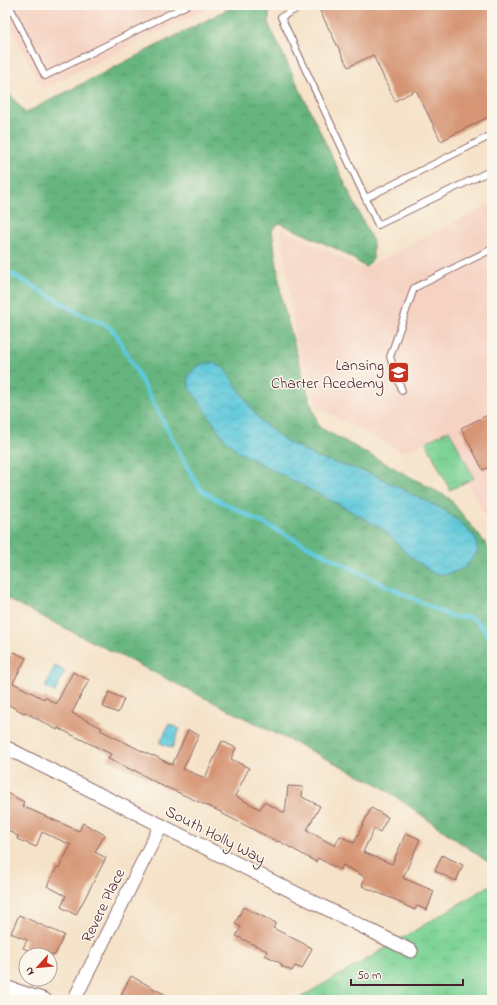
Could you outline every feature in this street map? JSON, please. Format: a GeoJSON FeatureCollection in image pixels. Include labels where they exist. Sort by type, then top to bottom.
{"type":"FeatureCollection","features":[{"type":"Feature","properties":{"kind":"street","name":"South Holly Way"},"geometry":{"type":"LineString","coordinates":[[5,747],[411,951]]}},
{"type":"Feature","properties":{"kind":"street","name":"Revere Place"},"geometry":{"type":"LineString","coordinates":[[74,1000],[161,825]]}},
{"type":"Feature","properties":{"kind":"street"},"geometry":{"type":"LineString","coordinates":[[5,987],[45,1000]]}},
{"type":"Feature","properties":{"kind":"lane"},"geometry":{"type":"LineString","coordinates":[[9,5],[45,76],[187,5]]}},
{"type":"Feature","properties":{"kind":"lane"},"geometry":{"type":"LineString","coordinates":[[304,5],[281,18],[378,225],[492,170]]}},
{"type":"Feature","properties":{"kind":"lane"},"geometry":{"type":"LineString","coordinates":[[366,198],[492,135]]}},
{"type":"Feature","properties":{"kind":"lane"},"geometry":{"type":"LineString","coordinates":[[402,392],[390,357],[414,288],[492,249]]}},
{"type":"Feature","properties":{"kind":"shaded area"},"geometry":{"type":"Polygon","coordinates":[[[5,5],[214,5],[42,89],[5,15],[5,5]]]}},
{"type":"Feature","properties":{"kind":"shaded area","name":"Lansing Charter Acedemy"},"geometry":{"type":"Polygon","coordinates":[[[492,203],[492,530],[467,482],[450,490],[426,442],[402,452],[317,407],[295,339],[281,228],[363,269],[492,203]]]}},
{"type":"Feature","properties":{"kind":"green space"},"geometry":{"type":"Polygon","coordinates":[[[236,5],[277,5],[269,9],[269,25],[373,242],[373,259],[366,267],[339,250],[279,223],[272,230],[282,301],[319,427],[449,498],[486,544],[492,556],[492,865],[379,785],[5,597],[5,88],[25,113],[236,5]]]}},
{"type":"Feature","properties":{"kind":"green space"},"geometry":{"type":"Polygon","coordinates":[[[449,430],[474,478],[450,490],[426,442],[449,430]]]}},
{"type":"Feature","properties":{"kind":"green space"},"geometry":{"type":"Polygon","coordinates":[[[492,884],[492,1000],[296,1000],[371,957],[492,884]]]}},
{"type":"Feature","properties":{"kind":"water"},"geometry":{"type":"Polygon","coordinates":[[[213,362],[225,369],[259,419],[284,440],[318,458],[370,473],[444,510],[463,525],[475,538],[478,551],[465,568],[445,575],[433,573],[409,556],[384,530],[338,504],[238,452],[223,437],[189,387],[188,375],[201,364],[213,362]]]}},
{"type":"Feature","properties":{"kind":"water"},"geometry":{"type":"Polygon","coordinates":[[[55,666],[65,671],[55,692],[45,687],[55,666]]]}},
{"type":"Feature","properties":{"kind":"water"},"geometry":{"type":"Polygon","coordinates":[[[169,724],[180,729],[172,748],[160,743],[169,724]]]}},
{"type":"Feature","properties":{"kind":"building"},"geometry":{"type":"Polygon","coordinates":[[[317,5],[492,5],[492,115],[441,141],[416,90],[395,101],[373,55],[348,67],[317,5]]]}},
{"type":"Feature","properties":{"kind":"building"},"geometry":{"type":"Polygon","coordinates":[[[492,413],[492,465],[483,470],[461,428],[492,413]]]}},
{"type":"Feature","properties":{"kind":"building"},"geometry":{"type":"Polygon","coordinates":[[[14,652],[26,658],[13,683],[44,699],[45,697],[56,704],[73,672],[89,680],[72,713],[102,728],[100,730],[172,765],[188,730],[199,735],[183,769],[205,778],[222,741],[236,748],[231,759],[249,768],[235,796],[260,809],[264,802],[285,813],[288,786],[303,787],[302,797],[320,806],[307,830],[335,846],[340,836],[354,843],[371,808],[388,817],[380,832],[374,829],[363,852],[392,864],[406,833],[420,839],[403,878],[434,891],[427,910],[417,906],[415,910],[362,886],[365,877],[343,865],[340,870],[318,858],[316,862],[279,841],[278,842],[221,812],[166,788],[134,770],[108,759],[111,754],[58,728],[57,730],[25,712],[24,713],[5,703],[5,658],[10,660],[14,652]]]}},
{"type":"Feature","properties":{"kind":"building"},"geometry":{"type":"Polygon","coordinates":[[[109,692],[124,699],[118,713],[103,707],[109,692]]]}},
{"type":"Feature","properties":{"kind":"building"},"geometry":{"type":"Polygon","coordinates":[[[5,792],[24,802],[22,806],[79,831],[83,823],[105,835],[95,852],[106,858],[76,915],[61,907],[66,896],[47,886],[57,867],[59,868],[71,845],[42,832],[36,847],[17,839],[18,836],[5,829],[5,792]]]}},
{"type":"Feature","properties":{"kind":"building"},"geometry":{"type":"Polygon","coordinates":[[[442,855],[463,865],[456,881],[435,871],[442,855]]]}},
{"type":"Feature","properties":{"kind":"building"},"geometry":{"type":"Polygon","coordinates":[[[243,907],[276,923],[273,928],[312,948],[302,969],[295,966],[292,971],[281,966],[282,964],[265,955],[267,951],[236,936],[241,927],[235,924],[243,907]]]}},
{"type":"Feature","properties":{"kind":"building"},"geometry":{"type":"Polygon","coordinates":[[[19,915],[64,935],[58,948],[58,947],[24,947],[27,940],[11,933],[19,915]]]}},
{"type":"Feature","properties":{"kind":"building"},"geometry":{"type":"Polygon","coordinates":[[[131,976],[175,1000],[132,1000],[121,994],[131,976]]]}},
{"type":"Feature","properties":{"kind":"waterway"},"geometry":{"type":"LineString","coordinates":[[5,270],[84,316],[111,328],[118,337],[195,481],[202,490],[214,498],[368,577],[452,617],[469,617],[475,620],[484,629],[492,641]]}},
{"type":"Feature","properties":{"kind":"place","name":"Lansing Charter Acedemy"},"geometry":{"type":"Point","coordinates":[399,373]}}]}
